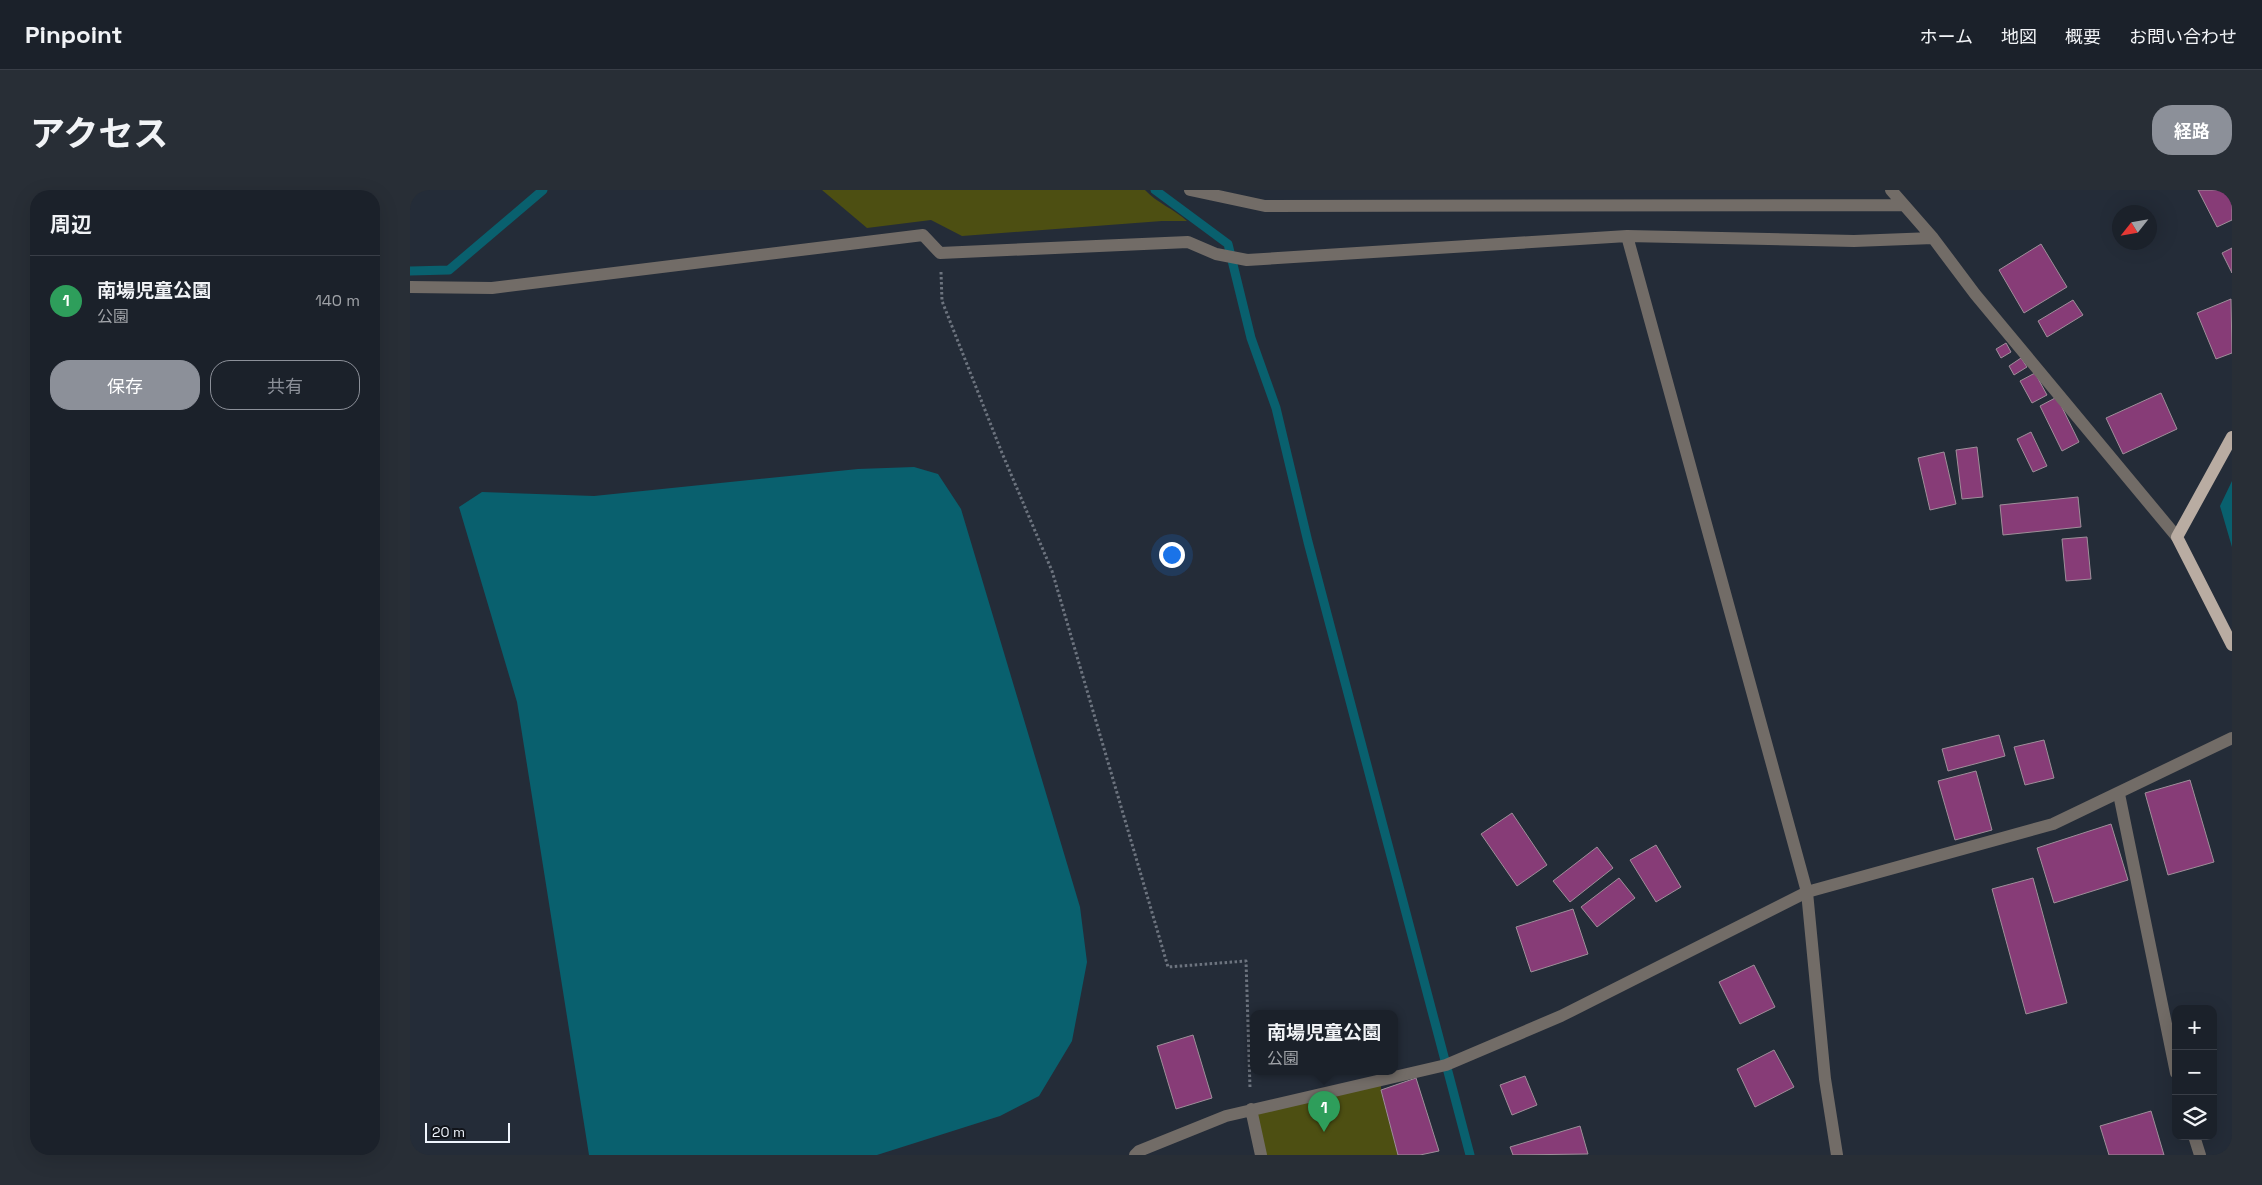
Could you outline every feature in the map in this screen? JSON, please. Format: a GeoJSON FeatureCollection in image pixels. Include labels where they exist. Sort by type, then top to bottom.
{"type":"FeatureCollection","features":[{"type":"Feature","properties":{"kind":"main road"},"geometry":{"type":"LineString","coordinates":[[2232,437],[2177,537],[2232,644]]}},
{"type":"Feature","properties":{"kind":"street"},"geometry":{"type":"LineString","coordinates":[[1190,190],[1265,206],[1904,206]]}},
{"type":"Feature","properties":{"kind":"street"},"geometry":{"type":"LineString","coordinates":[[1890,190],[1933,238],[1975,294],[2177,537]]}},
{"type":"Feature","properties":{"kind":"street"},"geometry":{"type":"LineString","coordinates":[[410,287],[492,288],[923,235],[940,253],[1188,242],[1216,254],[1248,260],[1627,236],[1854,241],[1933,238]]}},
{"type":"Feature","properties":{"kind":"street"},"geometry":{"type":"LineString","coordinates":[[1627,236],[1806,892],[1825,1080],[1837,1155]]}},
{"type":"Feature","properties":{"kind":"street"},"geometry":{"type":"LineString","coordinates":[[1135,1155],[1139,1151],[1226,1116],[1446,1065],[1561,1016],[1806,892],[2053,824],[2119,794],[2232,738]]}},
{"type":"Feature","properties":{"kind":"street"},"geometry":{"type":"LineString","coordinates":[[2119,794],[2172,1053]]}},
{"type":"Feature","properties":{"kind":"street"},"geometry":{"type":"LineString","coordinates":[[1251,1109],[1261,1155]]}},
{"type":"Feature","properties":{"kind":"street"},"geometry":{"type":"LineString","coordinates":[[2195,1140],[2200,1155]]}},
{"type":"Feature","properties":{"kind":"path"},"geometry":{"type":"LineString","coordinates":[[940,253],[942,301],[1002,453],[1052,571],[1168,967],[1246,960],[1251,1109]]}},
{"type":"Feature","properties":{"kind":"shaded area"},"geometry":{"type":"Polygon","coordinates":[[[822,190],[1145,190],[1187,221],[1162,221],[962,236],[931,220],[867,228],[822,190]]]}},
{"type":"Feature","properties":{"kind":"shaded area"},"geometry":{"type":"Polygon","coordinates":[[[1381,1079],[1381,1091],[1398,1155],[1261,1155],[1251,1109],[1381,1079]]]}},
{"type":"Feature","properties":{"kind":"water"},"geometry":{"type":"Polygon","coordinates":[[[914,467],[938,474],[961,509],[1080,907],[1087,962],[1072,1041],[1039,1096],[1000,1116],[877,1155],[589,1155],[517,702],[459,507],[482,492],[594,496],[858,469],[914,467]]]}},
{"type":"Feature","properties":{"kind":"water"},"geometry":{"type":"Polygon","coordinates":[[[2232,481],[2232,547],[2220,506],[2232,481]]]}},
{"type":"Feature","properties":{"kind":"building"},"geometry":{"type":"Polygon","coordinates":[[[2198,190],[2227,190],[2232,200],[2232,220],[2217,227],[2198,190]]]}},
{"type":"Feature","properties":{"kind":"building"},"geometry":{"type":"Polygon","coordinates":[[[2041,244],[2067,287],[2024,313],[1999,270],[2041,244]]]}},
{"type":"Feature","properties":{"kind":"building"},"geometry":{"type":"Polygon","coordinates":[[[2232,248],[2232,273],[2222,253],[2232,248]]]}},
{"type":"Feature","properties":{"kind":"building"},"geometry":{"type":"Polygon","coordinates":[[[2231,299],[2232,353],[2216,359],[2197,313],[2231,299]]]}},
{"type":"Feature","properties":{"kind":"building"},"geometry":{"type":"Polygon","coordinates":[[[2073,300],[2083,315],[2047,337],[2038,321],[2073,300]]]}},
{"type":"Feature","properties":{"kind":"building"},"geometry":{"type":"Polygon","coordinates":[[[2006,343],[2011,352],[2001,358],[1996,349],[2006,343]]]}},
{"type":"Feature","properties":{"kind":"building"},"geometry":{"type":"Polygon","coordinates":[[[2021,358],[2027,367],[2014,375],[2009,366],[2021,358]]]}},
{"type":"Feature","properties":{"kind":"building"},"geometry":{"type":"Polygon","coordinates":[[[2035,373],[2047,395],[2032,403],[2020,381],[2035,373]]]}},
{"type":"Feature","properties":{"kind":"building"},"geometry":{"type":"Polygon","coordinates":[[[2161,393],[2177,429],[2123,454],[2106,418],[2161,393]]]}},
{"type":"Feature","properties":{"kind":"building"},"geometry":{"type":"Polygon","coordinates":[[[2057,397],[2079,442],[2062,451],[2040,406],[2057,397]]]}},
{"type":"Feature","properties":{"kind":"building"},"geometry":{"type":"Polygon","coordinates":[[[2031,432],[2047,466],[2033,472],[2017,439],[2031,432]]]}},
{"type":"Feature","properties":{"kind":"building"},"geometry":{"type":"Polygon","coordinates":[[[1977,447],[1983,497],[1962,499],[1956,450],[1977,447]]]}},
{"type":"Feature","properties":{"kind":"building"},"geometry":{"type":"Polygon","coordinates":[[[1944,452],[1956,504],[1930,510],[1918,458],[1944,452]]]}},
{"type":"Feature","properties":{"kind":"building"},"geometry":{"type":"Polygon","coordinates":[[[2078,497],[2081,527],[2003,535],[2000,505],[2078,497]]]}},
{"type":"Feature","properties":{"kind":"building"},"geometry":{"type":"Polygon","coordinates":[[[2087,537],[2091,579],[2066,581],[2062,539],[2087,537]]]}},
{"type":"Feature","properties":{"kind":"building"},"geometry":{"type":"Polygon","coordinates":[[[1999,735],[2005,756],[1948,771],[1942,749],[1999,735]]]}},
{"type":"Feature","properties":{"kind":"building"},"geometry":{"type":"Polygon","coordinates":[[[2044,740],[2054,778],[2025,785],[2014,747],[2044,740]]]}},
{"type":"Feature","properties":{"kind":"building"},"geometry":{"type":"Polygon","coordinates":[[[1976,771],[1992,830],[1955,840],[1938,781],[1976,771]]]}},
{"type":"Feature","properties":{"kind":"building"},"geometry":{"type":"Polygon","coordinates":[[[2190,780],[2214,862],[2168,875],[2145,793],[2190,780]]]}},
{"type":"Feature","properties":{"kind":"building"},"geometry":{"type":"Polygon","coordinates":[[[1512,813],[1547,865],[1517,886],[1481,834],[1512,813]]]}},
{"type":"Feature","properties":{"kind":"building"},"geometry":{"type":"Polygon","coordinates":[[[2111,824],[2128,880],[2054,903],[2037,848],[2111,824]]]}},
{"type":"Feature","properties":{"kind":"building"},"geometry":{"type":"Polygon","coordinates":[[[1656,845],[1681,887],[1656,902],[1630,860],[1656,845]]]}},
{"type":"Feature","properties":{"kind":"building"},"geometry":{"type":"Polygon","coordinates":[[[1597,847],[1613,868],[1570,902],[1553,881],[1597,847]]]}},
{"type":"Feature","properties":{"kind":"building"},"geometry":{"type":"Polygon","coordinates":[[[1619,878],[1635,898],[1597,927],[1581,907],[1619,878]]]}},
{"type":"Feature","properties":{"kind":"building"},"geometry":{"type":"Polygon","coordinates":[[[2033,878],[2067,1003],[2026,1014],[1992,889],[2033,878]]]}},
{"type":"Feature","properties":{"kind":"building"},"geometry":{"type":"Polygon","coordinates":[[[1573,909],[1588,954],[1531,972],[1516,927],[1573,909]]]}},
{"type":"Feature","properties":{"kind":"building"},"geometry":{"type":"Polygon","coordinates":[[[1754,965],[1775,1007],[1740,1024],[1719,982],[1754,965]]]}},
{"type":"Feature","properties":{"kind":"building"},"geometry":{"type":"Polygon","coordinates":[[[1193,1035],[1212,1098],[1176,1109],[1157,1046],[1193,1035]]]}},
{"type":"Feature","properties":{"kind":"building"},"geometry":{"type":"Polygon","coordinates":[[[1774,1050],[1794,1087],[1755,1107],[1737,1069],[1774,1050]]]}},
{"type":"Feature","properties":{"kind":"building"},"geometry":{"type":"Polygon","coordinates":[[[1525,1076],[1537,1105],[1512,1115],[1500,1085],[1525,1076]]]}},
{"type":"Feature","properties":{"kind":"building"},"geometry":{"type":"Polygon","coordinates":[[[1416,1078],[1439,1151],[1420,1155],[1398,1155],[1381,1090],[1416,1078]]]}},
{"type":"Feature","properties":{"kind":"building"},"geometry":{"type":"Polygon","coordinates":[[[2151,1111],[2164,1155],[2109,1155],[2100,1126],[2151,1111]]]}},
{"type":"Feature","properties":{"kind":"building"},"geometry":{"type":"Polygon","coordinates":[[[1580,1126],[1588,1154],[1513,1155],[1510,1147],[1580,1126]]]}},
{"type":"Feature","properties":{"kind":"waterway"},"geometry":{"type":"LineString","coordinates":[[410,271],[449,270],[543,190]]}},
{"type":"Feature","properties":{"kind":"waterway"},"geometry":{"type":"LineString","coordinates":[[1155,190],[1228,244],[1251,338],[1276,408],[1308,542],[1470,1155]]}},
{"type":"Feature","properties":{"kind":"place","name":"南場児童公園"},"geometry":{"type":"Point","coordinates":[1324,1132]}}]}
